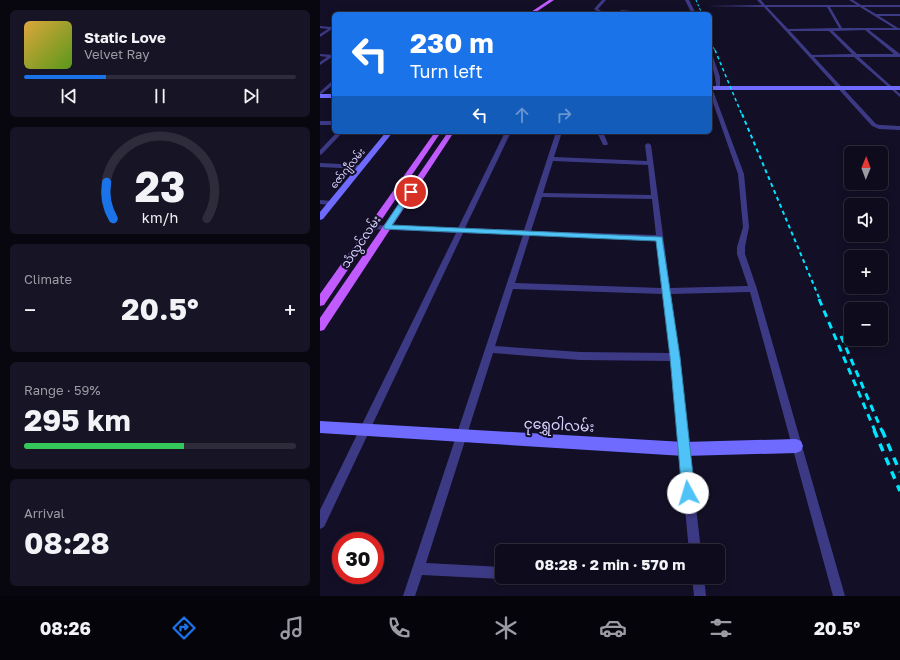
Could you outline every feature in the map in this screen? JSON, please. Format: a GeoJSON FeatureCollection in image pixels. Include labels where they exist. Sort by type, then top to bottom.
{"type":"FeatureCollection","features":[{"type":"Feature","properties":{"kind":"main road"},"geometry":{"type":"LineString","coordinates":[[526,12],[545,0]]}},
{"type":"Feature","properties":{"kind":"main road"},"geometry":{"type":"LineString","coordinates":[[533,12],[552,0]]}},
{"type":"Feature","properties":{"kind":"main road","name":"သံလွင်လမ်း"},"geometry":{"type":"LineString","coordinates":[[320,302],[437,134]]}},
{"type":"Feature","properties":{"kind":"main road","name":"သံလွင်လမ်း"},"geometry":{"type":"LineString","coordinates":[[320,327],[450,134]]}},
{"type":"Feature","properties":{"kind":"street"},"geometry":{"type":"LineString","coordinates":[[601,12],[596,9],[604,0]]}},
{"type":"Feature","properties":{"kind":"street"},"geometry":{"type":"LineString","coordinates":[[688,0],[693,12]]}},
{"type":"Feature","properties":{"kind":"street"},"geometry":{"type":"LineString","coordinates":[[759,0],[877,126],[900,128]]}},
{"type":"Feature","properties":{"kind":"street"},"geometry":{"type":"LineString","coordinates":[[851,0],[899,29]]}},
{"type":"Feature","properties":{"kind":"street"},"geometry":{"type":"LineString","coordinates":[[708,6],[864,7],[899,4]]}},
{"type":"Feature","properties":{"kind":"street"},"geometry":{"type":"LineString","coordinates":[[828,6],[841,29]]}},
{"type":"Feature","properties":{"kind":"street"},"geometry":{"type":"LineString","coordinates":[[621,11],[631,12]]}},
{"type":"Feature","properties":{"kind":"street"},"geometry":{"type":"LineString","coordinates":[[876,15],[900,15]]}},
{"type":"Feature","properties":{"kind":"street"},"geometry":{"type":"LineString","coordinates":[[320,27],[330,28],[320,36]]}},
{"type":"Feature","properties":{"kind":"street"},"geometry":{"type":"LineString","coordinates":[[829,29],[900,96]]}},
{"type":"Feature","properties":{"kind":"street"},"geometry":{"type":"LineString","coordinates":[[865,29],[899,56]]}},
{"type":"Feature","properties":{"kind":"street"},"geometry":{"type":"LineString","coordinates":[[788,30],[899,29]]}},
{"type":"Feature","properties":{"kind":"street"},"geometry":{"type":"LineString","coordinates":[[320,55],[332,56]]}},
{"type":"Feature","properties":{"kind":"street"},"geometry":{"type":"LineString","coordinates":[[320,64],[332,56]]}},
{"type":"Feature","properties":{"kind":"street"},"geometry":{"type":"LineString","coordinates":[[811,56],[899,56]]}},
{"type":"Feature","properties":{"kind":"street"},"geometry":{"type":"LineString","coordinates":[[712,60],[718,77],[713,88],[741,174],[746,227],[741,247],[741,254],[753,289],[839,596]]}},
{"type":"Feature","properties":{"kind":"street"},"geometry":{"type":"LineString","coordinates":[[320,95],[332,84]]}},
{"type":"Feature","properties":{"kind":"street"},"geometry":{"type":"LineString","coordinates":[[713,88],[900,88]]}},
{"type":"Feature","properties":{"kind":"street"},"geometry":{"type":"LineString","coordinates":[[320,95],[332,96]]}},
{"type":"Feature","properties":{"kind":"street"},"geometry":{"type":"LineString","coordinates":[[320,123],[332,123]]}},
{"type":"Feature","properties":{"kind":"street"},"geometry":{"type":"LineString","coordinates":[[320,153],[338,134]]}},
{"type":"Feature","properties":{"kind":"street","name":"ဇော်ဂျီလမ်း"},"geometry":{"type":"LineString","coordinates":[[320,217],[388,134]]}},
{"type":"Feature","properties":{"kind":"street"},"geometry":{"type":"LineString","coordinates":[[320,523],[507,134]]}},
{"type":"Feature","properties":{"kind":"street"},"geometry":{"type":"LineString","coordinates":[[409,596],[558,134]]}},
{"type":"Feature","properties":{"kind":"street"},"geometry":{"type":"LineString","coordinates":[[601,134],[605,144]]}},
{"type":"Feature","properties":{"kind":"street"},"geometry":{"type":"LineString","coordinates":[[648,145],[665,291],[675,357],[694,544]]}},
{"type":"Feature","properties":{"kind":"street"},"geometry":{"type":"LineString","coordinates":[[550,159],[649,163]]}},
{"type":"Feature","properties":{"kind":"street"},"geometry":{"type":"LineString","coordinates":[[320,166],[361,167]]}},
{"type":"Feature","properties":{"kind":"street"},"geometry":{"type":"LineString","coordinates":[[538,194],[654,197]]}},
{"type":"Feature","properties":{"kind":"street"},"geometry":{"type":"LineString","coordinates":[[320,202],[332,203]]}},
{"type":"Feature","properties":{"kind":"street"},"geometry":{"type":"LineString","coordinates":[[372,227],[660,238]]}},
{"type":"Feature","properties":{"kind":"street"},"geometry":{"type":"LineString","coordinates":[[510,286],[665,291],[753,289]]}},
{"type":"Feature","properties":{"kind":"street"},"geometry":{"type":"LineString","coordinates":[[490,349],[580,356],[675,357]]}},
{"type":"Feature","properties":{"kind":"street","name":"ငုရွှေဝါလမ်း"},"geometry":{"type":"LineString","coordinates":[[320,427],[684,449],[796,446]]}},
{"type":"Feature","properties":{"kind":"street"},"geometry":{"type":"LineString","coordinates":[[417,569],[495,573]]}},
{"type":"Feature","properties":{"kind":"street"},"geometry":{"type":"LineString","coordinates":[[699,584],[700,596]]}},
{"type":"Feature","properties":{"kind":"railway"},"geometry":{"type":"LineString","coordinates":[[696,0],[701,12]]}},
{"type":"Feature","properties":{"kind":"railway"},"geometry":{"type":"LineString","coordinates":[[712,44],[715,51]]}},
{"type":"Feature","properties":{"kind":"railway"},"geometry":{"type":"LineString","coordinates":[[715,50],[742,115]]}},
{"type":"Feature","properties":{"kind":"railway"},"geometry":{"type":"LineString","coordinates":[[742,114],[820,300]]}},
{"type":"Feature","properties":{"kind":"railway"},"geometry":{"type":"LineString","coordinates":[[819,299],[875,431]]}},
{"type":"Feature","properties":{"kind":"railway"},"geometry":{"type":"LineString","coordinates":[[841,336],[882,431]]}},
{"type":"Feature","properties":{"kind":"railway"},"geometry":{"type":"LineString","coordinates":[[874,430],[900,491]]}},
{"type":"Feature","properties":{"kind":"railway"},"geometry":{"type":"LineString","coordinates":[[882,430],[900,472]]}},
{"type":"Feature","properties":{"kind":"route"},"geometry":{"type":"LineString","coordinates":[[411,192],[386,228],[660,238],[665,291],[675,357],[688,493]]}}]}
